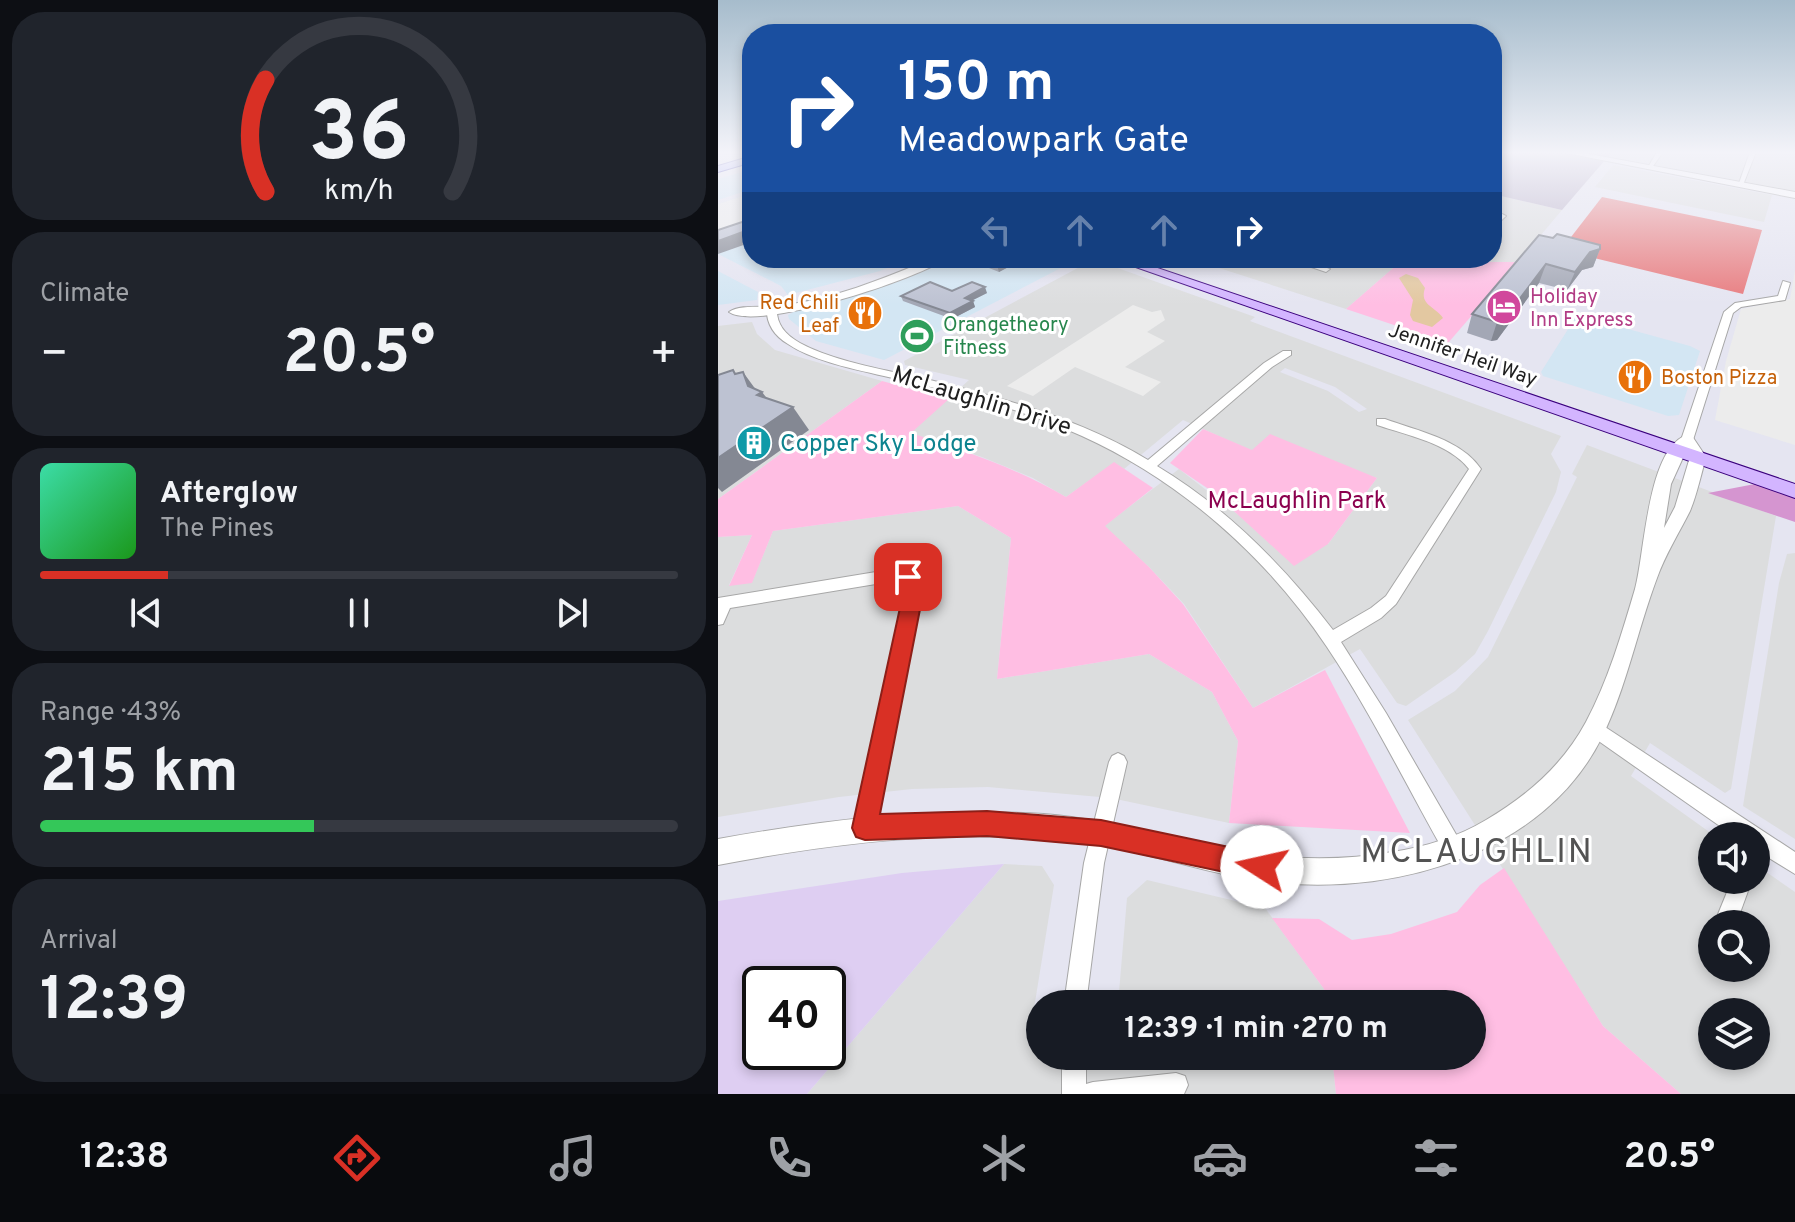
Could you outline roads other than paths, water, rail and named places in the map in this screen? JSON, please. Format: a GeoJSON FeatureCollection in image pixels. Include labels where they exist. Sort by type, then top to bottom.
{"type":"FeatureCollection","features":[{"type":"Feature","properties":{"kind":"main road","name":"Jennifer Heil Way"},"geometry":{"type":"LineString","coordinates":[[1146,268],[1682,445],[1795,476]]}},
{"type":"Feature","properties":{"kind":"main road","name":"Jennifer Heil Way"},"geometry":{"type":"LineString","coordinates":[[1172,268],[1682,445]]}},
{"type":"Feature","properties":{"kind":"main road"},"geometry":{"type":"LineString","coordinates":[[1698,457],[1795,491]]}},
{"type":"Feature","properties":{"kind":"street"},"geometry":{"type":"LineString","coordinates":[[772,307],[896,268]]}},
{"type":"Feature","properties":{"kind":"street"},"geometry":{"type":"LineString","coordinates":[[718,314],[772,307],[868,286],[916,268]]}},
{"type":"Feature","properties":{"kind":"street"},"geometry":{"type":"LineString","coordinates":[[1648,577],[1659,502],[1729,312],[1738,305],[1782,298],[1786,283]]}},
{"type":"Feature","properties":{"kind":"street","name":"McLaughlin Drive"},"geometry":{"type":"LineString","coordinates":[[772,307],[772,321],[779,333],[800,347],[1042,415],[1086,432],[1150,465],[1238,533],[1278,573],[1331,640],[1454,850]]}},
{"type":"Feature","properties":{"kind":"street"},"geometry":{"type":"LineString","coordinates":[[1150,465],[1268,365],[1287,353]]}},
{"type":"Feature","properties":{"kind":"street"},"geometry":{"type":"LineString","coordinates":[[1331,640],[1376,613],[1391,600],[1475,469],[1458,452],[1381,422]]}},
{"type":"Feature","properties":{"kind":"street"},"geometry":{"type":"LineString","coordinates":[[718,852],[865,828],[987,824],[1101,833],[1238,864],[1310,873],[1383,868],[1454,850],[1524,811],[1560,778],[1596,729],[1648,577],[1683,507],[1698,457],[1682,445]]}},
{"type":"Feature","properties":{"kind":"street"},"geometry":{"type":"LineString","coordinates":[[718,619],[722,604],[888,576],[908,577],[913,594],[865,828]]}},
{"type":"Feature","properties":{"kind":"street"},"geometry":{"type":"LineString","coordinates":[[1596,729],[1728,822]]}},
{"type":"Feature","properties":{"kind":"street"},"geometry":{"type":"LineString","coordinates":[[1076,990],[1081,940],[1118,762]]}},
{"type":"Feature","properties":{"kind":"street"},"geometry":{"type":"LineString","coordinates":[[1770,850],[1795,864]]}},
{"type":"Feature","properties":{"kind":"street"},"geometry":{"type":"LineString","coordinates":[[1074,1070],[1074,1094]]}},
{"type":"Feature","properties":{"kind":"street"},"geometry":{"type":"LineString","coordinates":[[1093,1094],[1176,1085]]}},
{"type":"Feature","properties":{"kind":"place","name":"Holiday Inn Express"},"geometry":{"type":"Point","coordinates":[1504,307]}},
{"type":"Feature","properties":{"kind":"place","name":"Red Chili Leaf"},"geometry":{"type":"Point","coordinates":[865,313]}},
{"type":"Feature","properties":{"kind":"place","name":"Orangetheory Fitness"},"geometry":{"type":"Point","coordinates":[917,336]}},
{"type":"Feature","properties":{"kind":"place","name":"Boston Pizza"},"geometry":{"type":"Point","coordinates":[1635,377]}},
{"type":"Feature","properties":{"kind":"place","name":"Copper Sky Lodge"},"geometry":{"type":"Point","coordinates":[754,443]}},
{"type":"Feature","properties":{"kind":"district","name":"MCLAUGHLIN"},"geometry":{"type":"Point","coordinates":[1477,850]}},
{"type":"Feature","properties":{"kind":"park label","name":"McLaughlin Park"},"geometry":{"type":"Point","coordinates":[1297,500]}}]}
